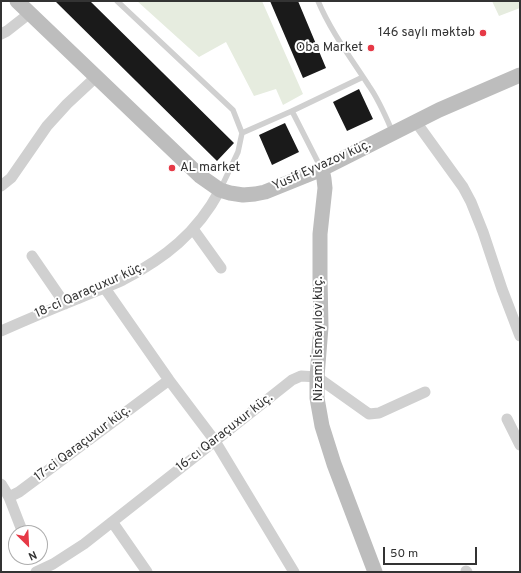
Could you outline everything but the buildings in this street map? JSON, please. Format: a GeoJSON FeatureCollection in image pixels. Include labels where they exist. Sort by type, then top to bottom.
{"type":"FeatureCollection","features":[{"type":"Feature","properties":{"kind":"street","name":"Yusif Eyvazov küç."},"geometry":{"type":"LineString","coordinates":[[16,1],[200,176],[220,190],[243,195],[265,192],[322,169],[458,102],[520,75]]}},
{"type":"Feature","properties":{"kind":"street"},"geometry":{"type":"LineString","coordinates":[[1,34],[30,14]]}},
{"type":"Feature","properties":{"kind":"street"},"geometry":{"type":"LineString","coordinates":[[1,186],[11,178],[47,126],[67,104],[96,77]]}},
{"type":"Feature","properties":{"kind":"street"},"geometry":{"type":"LineString","coordinates":[[416,122],[464,187],[483,232],[502,289],[520,336]]}},
{"type":"Feature","properties":{"kind":"street","name":"Nizami İsmayılov küç."},"geometry":{"type":"LineString","coordinates":[[322,169],[325,188],[320,234],[321,344],[317,377],[317,398],[327,443],[339,480],[375,572]]}},
{"type":"Feature","properties":{"kind":"street","name":"18-ci Qaraçuxur küç."},"geometry":{"type":"LineString","coordinates":[[1,331],[121,280],[158,260],[193,229],[213,203],[220,190]]}},
{"type":"Feature","properties":{"kind":"street"},"geometry":{"type":"LineString","coordinates":[[193,229],[221,268]]}},
{"type":"Feature","properties":{"kind":"street"},"geometry":{"type":"LineString","coordinates":[[32,256],[65,304]]}},
{"type":"Feature","properties":{"kind":"street"},"geometry":{"type":"LineString","coordinates":[[104,287],[214,441],[294,572]]}},
{"type":"Feature","properties":{"kind":"street","name":"16-cı Qaraçuxur küç."},"geometry":{"type":"LineString","coordinates":[[36,572],[55,568],[292,380],[302,376],[317,377]]}},
{"type":"Feature","properties":{"kind":"street"},"geometry":{"type":"LineString","coordinates":[[317,377],[369,414],[379,414],[425,392]]}},
{"type":"Feature","properties":{"kind":"street","name":"17-ci Qaraçuxur küç."},"geometry":{"type":"LineString","coordinates":[[10,497],[41,476],[169,380]]}},
{"type":"Feature","properties":{"kind":"street"},"geometry":{"type":"LineString","coordinates":[[506,419],[520,445]]}},
{"type":"Feature","properties":{"kind":"street"},"geometry":{"type":"LineString","coordinates":[[1,484],[10,497],[20,525]]}},
{"type":"Feature","properties":{"kind":"street"},"geometry":{"type":"LineString","coordinates":[[113,522],[147,572]]}},
{"type":"Feature","properties":{"kind":"lane"},"geometry":{"type":"LineString","coordinates":[[117,1],[233,110],[242,133],[238,152],[220,190]]}},
{"type":"Feature","properties":{"kind":"lane"},"geometry":{"type":"LineString","coordinates":[[318,1],[329,25],[377,100],[394,133]]}},
{"type":"Feature","properties":{"kind":"lane"},"geometry":{"type":"LineString","coordinates":[[242,133],[363,77]]}},
{"type":"Feature","properties":{"kind":"lane"},"geometry":{"type":"LineString","coordinates":[[292,111],[322,169]]}},
{"type":"Feature","properties":{"kind":"shaded area"},"geometry":{"type":"Polygon","coordinates":[[[137,1],[262,1],[303,94],[283,105],[276,89],[254,96],[226,42],[199,57],[137,1]]]}},
{"type":"Feature","properties":{"kind":"shaded area"},"geometry":{"type":"Polygon","coordinates":[[[492,1],[520,1],[520,8],[499,16],[492,1]]]}},
{"type":"Feature","properties":{"kind":"place","name":"146 saylı məktəb"},"geometry":{"type":"Point","coordinates":[483,33]}},
{"type":"Feature","properties":{"kind":"place","name":"Oba Market"},"geometry":{"type":"Point","coordinates":[371,48]}},
{"type":"Feature","properties":{"kind":"place","name":"AL market"},"geometry":{"type":"Point","coordinates":[172,168]}}]}
